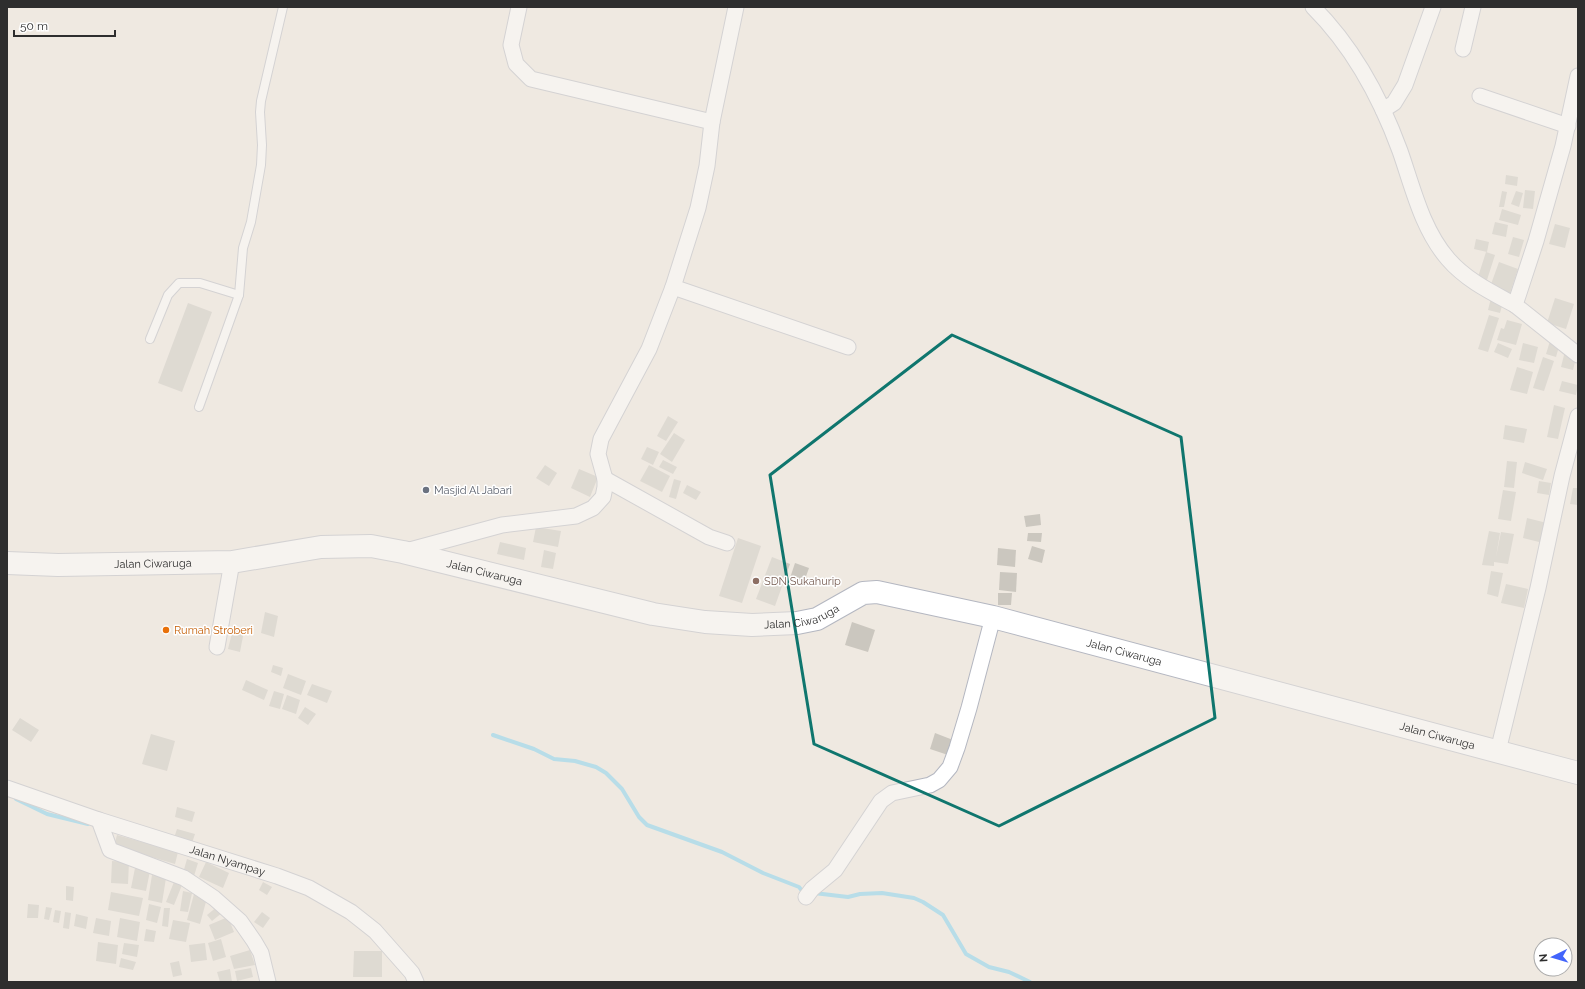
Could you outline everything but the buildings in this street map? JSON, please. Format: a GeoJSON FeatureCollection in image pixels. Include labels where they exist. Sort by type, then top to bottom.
{"type":"FeatureCollection","features":[{"type":"Feature","properties":{"kind":"street"},"geometry":{"type":"LineString","coordinates":[[518,7],[511,45],[516,64],[531,79],[712,122]]}},
{"type":"Feature","properties":{"kind":"street"},"geometry":{"type":"LineString","coordinates":[[403,552],[502,526],[576,516],[593,508],[603,496],[605,479],[598,454],[601,439],[649,349],[673,287],[698,208],[707,166],[712,122],[736,7]]}},
{"type":"Feature","properties":{"kind":"street"},"geometry":{"type":"LineString","coordinates":[[1313,7],[1330,24],[1360,67],[1382,110],[1399,149],[1423,218],[1435,242],[1448,259],[1468,277],[1486,290],[1515,305],[1578,355]]}},
{"type":"Feature","properties":{"kind":"street"},"geometry":{"type":"LineString","coordinates":[[1382,110],[1394,103],[1405,86],[1433,7]]}},
{"type":"Feature","properties":{"kind":"street"},"geometry":{"type":"LineString","coordinates":[[1463,49],[1473,7]]}},
{"type":"Feature","properties":{"kind":"street"},"geometry":{"type":"LineString","coordinates":[[1515,305],[1536,241],[1568,126],[1578,76]]}},
{"type":"Feature","properties":{"kind":"street"},"geometry":{"type":"LineString","coordinates":[[1480,96],[1568,126]]}},
{"type":"Feature","properties":{"kind":"street"},"geometry":{"type":"LineString","coordinates":[[673,287],[848,348]]}},
{"type":"Feature","properties":{"kind":"street"},"geometry":{"type":"LineString","coordinates":[[1498,751],[1538,588],[1562,476],[1578,416]]}},
{"type":"Feature","properties":{"kind":"street"},"geometry":{"type":"LineString","coordinates":[[605,479],[709,537],[727,543]]}},
{"type":"Feature","properties":{"kind":"street","name":"Jalan Ciwaruga"},"geometry":{"type":"LineString","coordinates":[[7,563],[58,566],[232,562],[322,547],[371,546],[403,552],[653,614],[705,622],[752,624],[797,623],[818,619],[863,594],[877,592],[993,617],[1578,773]]}},
{"type":"Feature","properties":{"kind":"street"},"geometry":{"type":"LineString","coordinates":[[217,647],[232,562]]}},
{"type":"Feature","properties":{"kind":"street"},"geometry":{"type":"LineString","coordinates":[[806,897],[812,889],[835,870],[881,801],[892,793],[930,785],[939,780],[950,767],[969,708],[993,617]]}},
{"type":"Feature","properties":{"kind":"street","name":"Jalan Nyampay"},"geometry":{"type":"LineString","coordinates":[[7,788],[100,820],[278,876],[309,888],[351,912],[375,931],[412,973],[416,982]]}},
{"type":"Feature","properties":{"kind":"street"},"geometry":{"type":"LineString","coordinates":[[100,820],[110,850],[184,878],[214,898],[240,921],[261,953],[268,982]]}},
{"type":"Feature","properties":{"kind":"lane"},"geometry":{"type":"LineString","coordinates":[[200,407],[239,295],[243,248],[250,222],[261,165],[261,101],[283,7]]}},
{"type":"Feature","properties":{"kind":"lane"},"geometry":{"type":"LineString","coordinates":[[150,339],[168,295],[179,283],[200,283],[239,295]]}},
{"type":"Feature","properties":{"kind":"highlighted area"},"geometry":{"type":"Polygon","coordinates":[[[952,335],[1181,437],[1215,718],[999,826],[814,744],[770,475],[952,335]]]}},
{"type":"Feature","properties":{"kind":"waterway"},"geometry":{"type":"LineString","coordinates":[[493,735],[534,749],[554,759],[575,761],[596,767],[606,773],[622,789],[639,817],[647,825],[722,852],[763,873],[799,887],[803,892],[806,892]]}},
{"type":"Feature","properties":{"kind":"waterway"},"geometry":{"type":"LineString","coordinates":[[16,799],[47,814],[88,824]]}},
{"type":"Feature","properties":{"kind":"waterway"},"geometry":{"type":"LineString","coordinates":[[814,893],[848,897],[860,894],[882,893],[914,898],[943,915],[966,954],[989,967],[1009,972],[1030,982]]}},
{"type":"Feature","properties":{"kind":"place","name":"Masjid Al Jabari"},"geometry":{"type":"Point","coordinates":[426,490]}},
{"type":"Feature","properties":{"kind":"place","name":"SDN Sukahurip"},"geometry":{"type":"Point","coordinates":[756,581]}},
{"type":"Feature","properties":{"kind":"place","name":"Rumah Stroberi"},"geometry":{"type":"Point","coordinates":[166,630]}}]}
